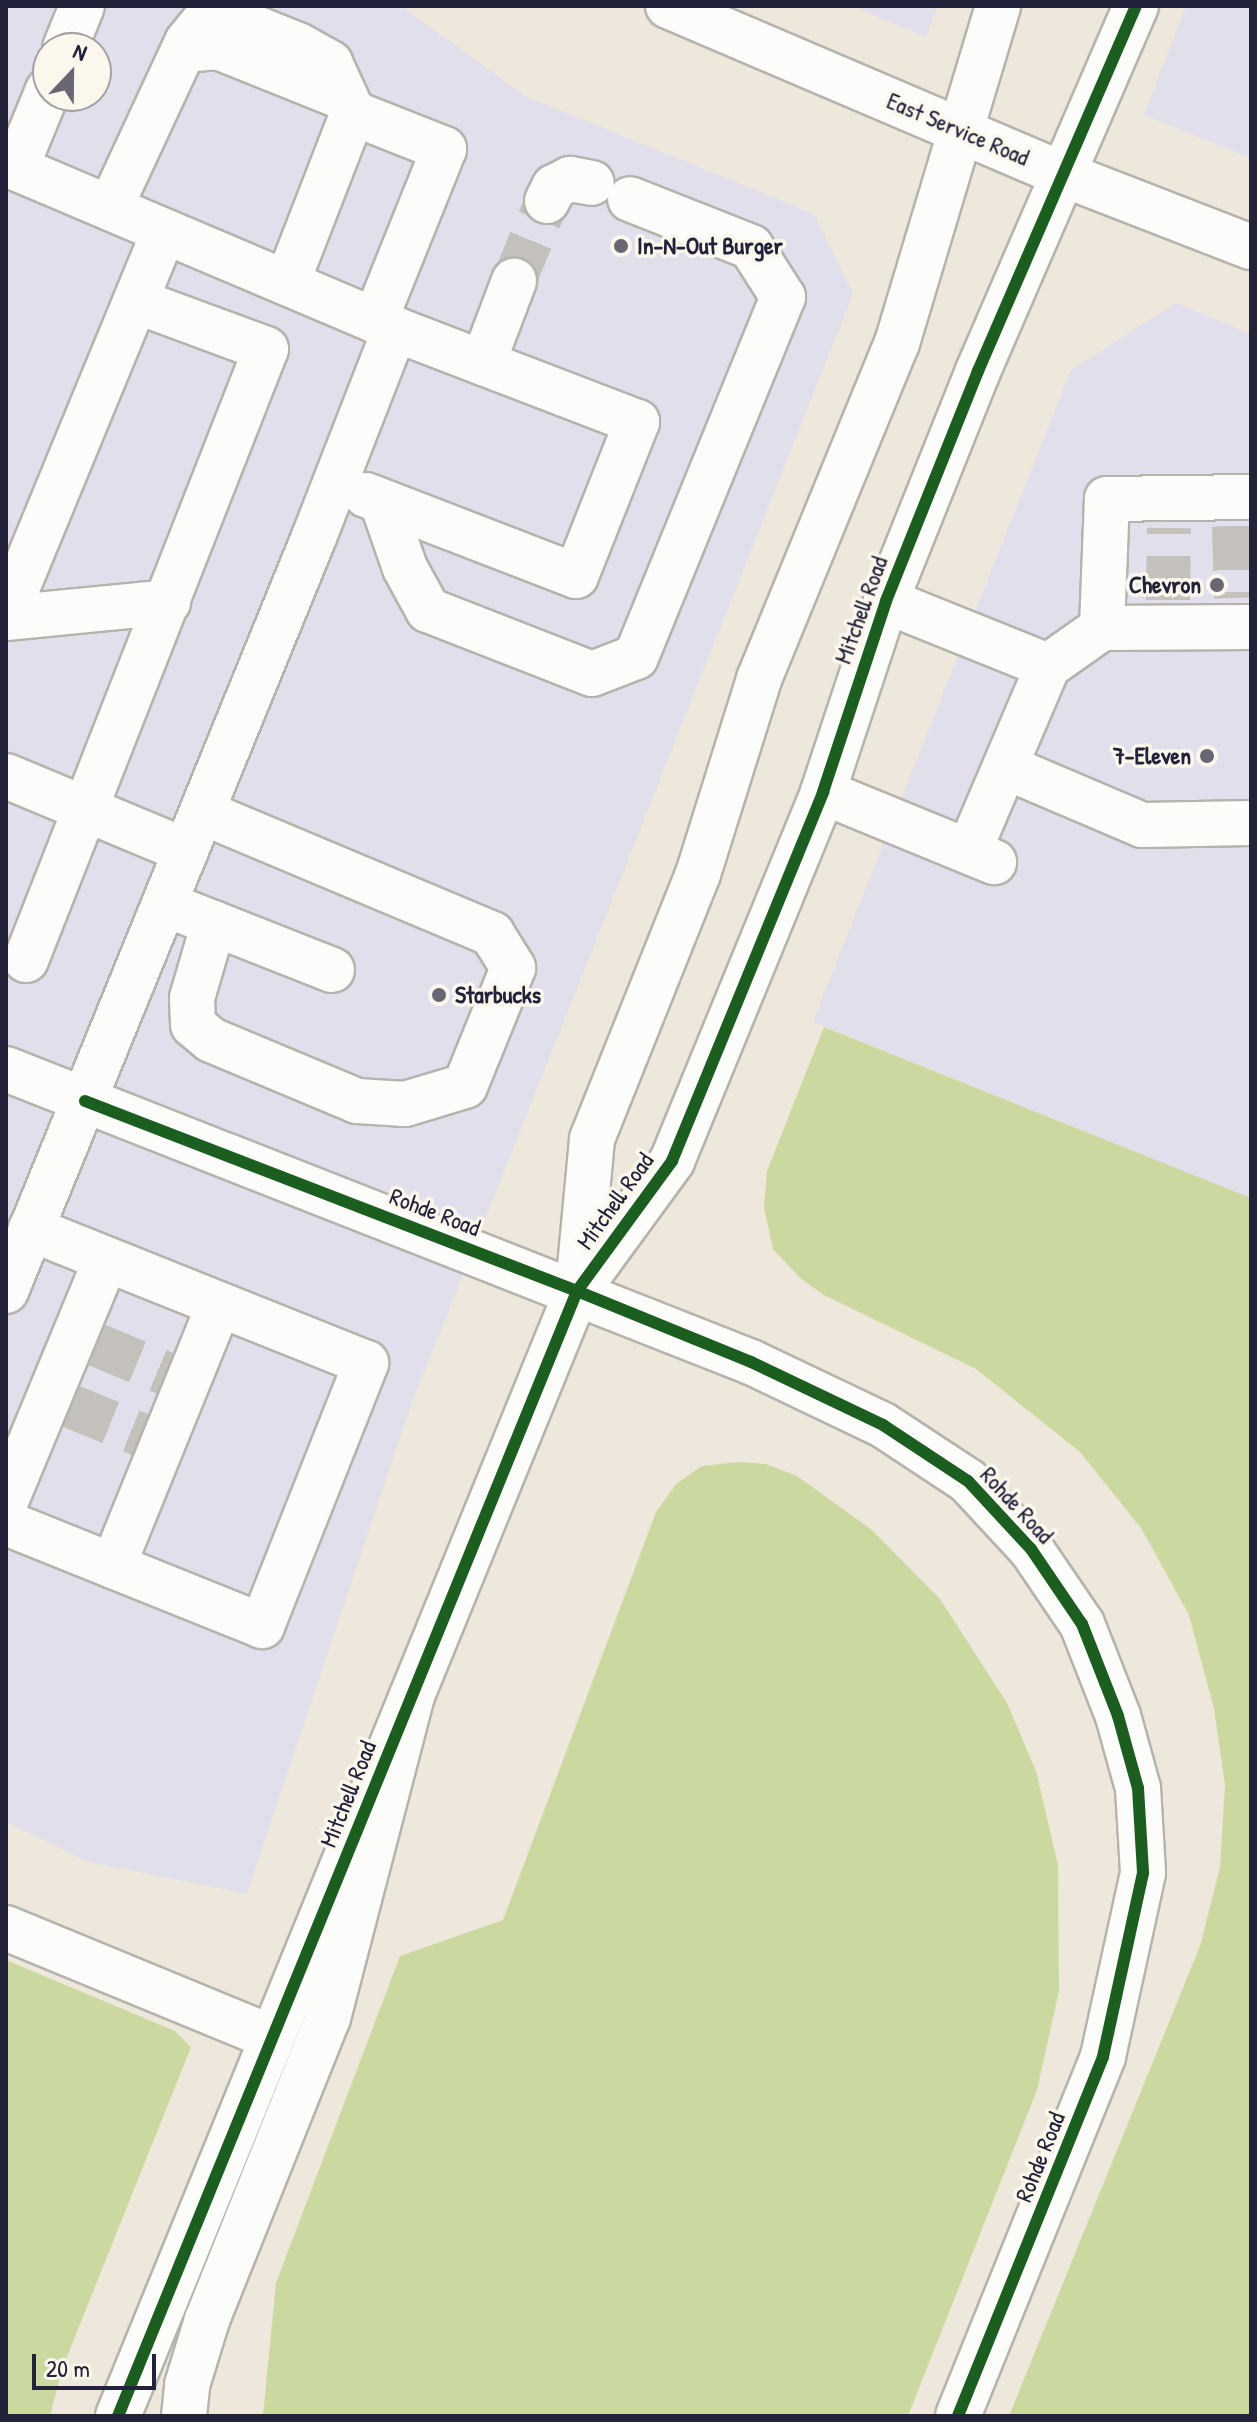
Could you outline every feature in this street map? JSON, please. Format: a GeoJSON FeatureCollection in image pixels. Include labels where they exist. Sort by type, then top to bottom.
{"type":"FeatureCollection","features":[{"type":"Feature","properties":{"kind":"main road"},"geometry":{"type":"LineString","coordinates":[[71,32],[82,6]]}},
{"type":"Feature","properties":{"kind":"main road","name":"East Service Road"},"geometry":{"type":"LineString","coordinates":[[668,6],[1065,175],[1251,247]]}},
{"type":"Feature","properties":{"kind":"main road","name":"Mitchell Road"},"geometry":{"type":"LineString","coordinates":[[577,1291],[592,1139],[698,874],[759,679],[897,343],[998,6]]}},
{"type":"Feature","properties":{"kind":"main road","name":"Mitchell Road"},"geometry":{"type":"LineString","coordinates":[[118,2416],[577,1291],[672,1161],[823,792],[886,601],[978,371],[1136,6]]}},
{"type":"Feature","properties":{"kind":"main road"},"geometry":{"type":"LineString","coordinates":[[6,1291],[336,483],[444,149],[349,105],[330,63],[298,45],[228,17],[205,20],[184,50],[110,208]]}},
{"type":"Feature","properties":{"kind":"main road"},"geometry":{"type":"LineString","coordinates":[[287,283],[349,105]]}},
{"type":"Feature","properties":{"kind":"main road"},"geometry":{"type":"LineString","coordinates":[[37,112],[11,166],[385,325],[637,422],[576,576],[336,483]]}},
{"type":"Feature","properties":{"kind":"main road"},"geometry":{"type":"LineString","coordinates":[[382,502],[405,568],[428,610],[592,674],[636,657],[783,297],[751,247],[611,191],[570,179],[554,187],[547,201]]}},
{"type":"Feature","properties":{"kind":"main road"},"geometry":{"type":"LineString","coordinates":[[164,231],[6,616],[168,602]]}},
{"type":"Feature","properties":{"kind":"main road"},"geometry":{"type":"LineString","coordinates":[[483,363],[514,281]]}},
{"type":"Feature","properties":{"kind":"main road"},"geometry":{"type":"LineString","coordinates":[[26,960],[266,349],[136,301]]}},
{"type":"Feature","properties":{"kind":"main road"},"geometry":{"type":"LineString","coordinates":[[1102,628],[1107,499],[1169,513],[1239,507]]}},
{"type":"Feature","properties":{"kind":"main road"},"geometry":{"type":"LineString","coordinates":[[886,601],[1048,666]]}},
{"type":"Feature","properties":{"kind":"main road"},"geometry":{"type":"LineString","coordinates":[[823,792],[981,856],[1006,767],[1048,666],[1102,628],[1168,613],[1241,617]]}},
{"type":"Feature","properties":{"kind":"main road"},"geometry":{"type":"LineString","coordinates":[[1006,767],[1142,825],[1251,823]]}},
{"type":"Feature","properties":{"kind":"main road"},"geometry":{"type":"LineString","coordinates":[[6,776],[87,809],[194,832],[492,934],[513,968],[465,1086],[405,1104],[357,1101],[211,1040],[193,1025],[192,998],[214,923]]}},
{"type":"Feature","properties":{"kind":"main road"},"geometry":{"type":"LineString","coordinates":[[165,904],[332,970]]}},
{"type":"Feature","properties":{"kind":"main road","name":"Rohde Road"},"geometry":{"type":"LineString","coordinates":[[6,1069],[751,1362],[883,1425],[968,1481],[1031,1549],[1082,1624],[1118,1716],[1138,1788],[1143,1873],[1103,2057],[958,2416]]}},
{"type":"Feature","properties":{"kind":"main road"},"geometry":{"type":"LineString","coordinates":[[6,1523],[262,1626],[366,1363],[31,1229]]}},
{"type":"Feature","properties":{"kind":"main road"},"geometry":{"type":"LineString","coordinates":[[6,1501],[60,1402],[86,1340],[106,1260]]}},
{"type":"Feature","properties":{"kind":"main road"},"geometry":{"type":"LineString","coordinates":[[113,1566],[153,1439],[179,1378],[219,1305]]}},
{"type":"Feature","properties":{"kind":"main road"},"geometry":{"type":"LineString","coordinates":[[184,2416],[187,2385],[207,2320],[328,2018],[412,1696]]}},
{"type":"Feature","properties":{"kind":"main road"},"geometry":{"type":"LineString","coordinates":[[6,1928],[271,2037]]}},
{"type":"Feature","properties":{"kind":"shaded area"},"geometry":{"type":"Polygon","coordinates":[[[6,6],[401,6],[525,96],[814,214],[853,294],[408,1413],[247,1894],[89,1862],[6,1822],[6,6]]]}},
{"type":"Feature","properties":{"kind":"shaded area"},"geometry":{"type":"Polygon","coordinates":[[[852,6],[938,6],[925,37],[852,6]]]}},
{"type":"Feature","properties":{"kind":"shaded area"},"geometry":{"type":"Polygon","coordinates":[[[1186,6],[1251,6],[1251,158],[1144,115],[1186,6]]]}},
{"type":"Feature","properties":{"kind":"shaded area"},"geometry":{"type":"Polygon","coordinates":[[[1176,303],[1251,334],[1251,1198],[813,1022],[1071,370],[1176,303]]]}},
{"type":"Feature","properties":{"kind":"green space"},"geometry":{"type":"Polygon","coordinates":[[[824,1027],[1251,1198],[1251,2416],[1009,2416],[1200,1946],[1220,1867],[1225,1785],[1214,1709],[1189,1615],[1141,1528],[1080,1452],[976,1369],[824,1295],[800,1278],[773,1249],[764,1207],[767,1171],[824,1027]]]}},
{"type":"Feature","properties":{"kind":"green space"},"geometry":{"type":"Polygon","coordinates":[[[738,1462],[766,1464],[797,1476],[872,1530],[940,1599],[1007,1703],[1036,1771],[1058,1865],[1059,1991],[1037,2090],[908,2416],[263,2416],[276,2283],[400,1956],[503,1920],[656,1512],[676,1484],[702,1466],[738,1462]]]}},
{"type":"Feature","properties":{"kind":"green space"},"geometry":{"type":"Polygon","coordinates":[[[6,1960],[175,2031],[191,2047],[62,2369],[50,2416],[6,2416],[6,1960]]]}},
{"type":"Feature","properties":{"kind":"tunnel"},"geometry":{"type":"LineString","coordinates":[[514,281],[547,201]]}},
{"type":"Feature","properties":{"kind":"tunnel"},"geometry":{"type":"LineString","coordinates":[[1234,526],[1236,598]]}},
{"type":"Feature","properties":{"kind":"tunnel"},"geometry":{"type":"LineString","coordinates":[[1168,600],[1169,528]]}},
{"type":"Feature","properties":{"kind":"tunnel"},"geometry":{"type":"LineString","coordinates":[[97,1345],[169,1375]]}},
{"type":"Feature","properties":{"kind":"tunnel"},"geometry":{"type":"LineString","coordinates":[[70,1406],[144,1436]]}},
{"type":"Feature","properties":{"kind":"cycle path"},"geometry":{"type":"LineString","coordinates":[[118,2416],[577,1291],[672,1161],[823,792],[886,601],[978,371],[1136,6]]}},
{"type":"Feature","properties":{"kind":"cycle path"},"geometry":{"type":"LineString","coordinates":[[85,1101],[577,1291],[751,1362],[883,1425],[968,1481],[1031,1549],[1082,1624],[1118,1716],[1138,1788],[1143,1873],[1103,2057],[958,2416]]}},
{"type":"Feature","properties":{"kind":"place","name":"In-N-Out Burger"},"geometry":{"type":"Point","coordinates":[621,246]}},
{"type":"Feature","properties":{"kind":"place","name":"Chevron"},"geometry":{"type":"Point","coordinates":[1217,585]}},
{"type":"Feature","properties":{"kind":"place","name":"7-Eleven"},"geometry":{"type":"Point","coordinates":[1207,756]}},
{"type":"Feature","properties":{"kind":"place","name":"Starbucks"},"geometry":{"type":"Point","coordinates":[439,995]}}]}
